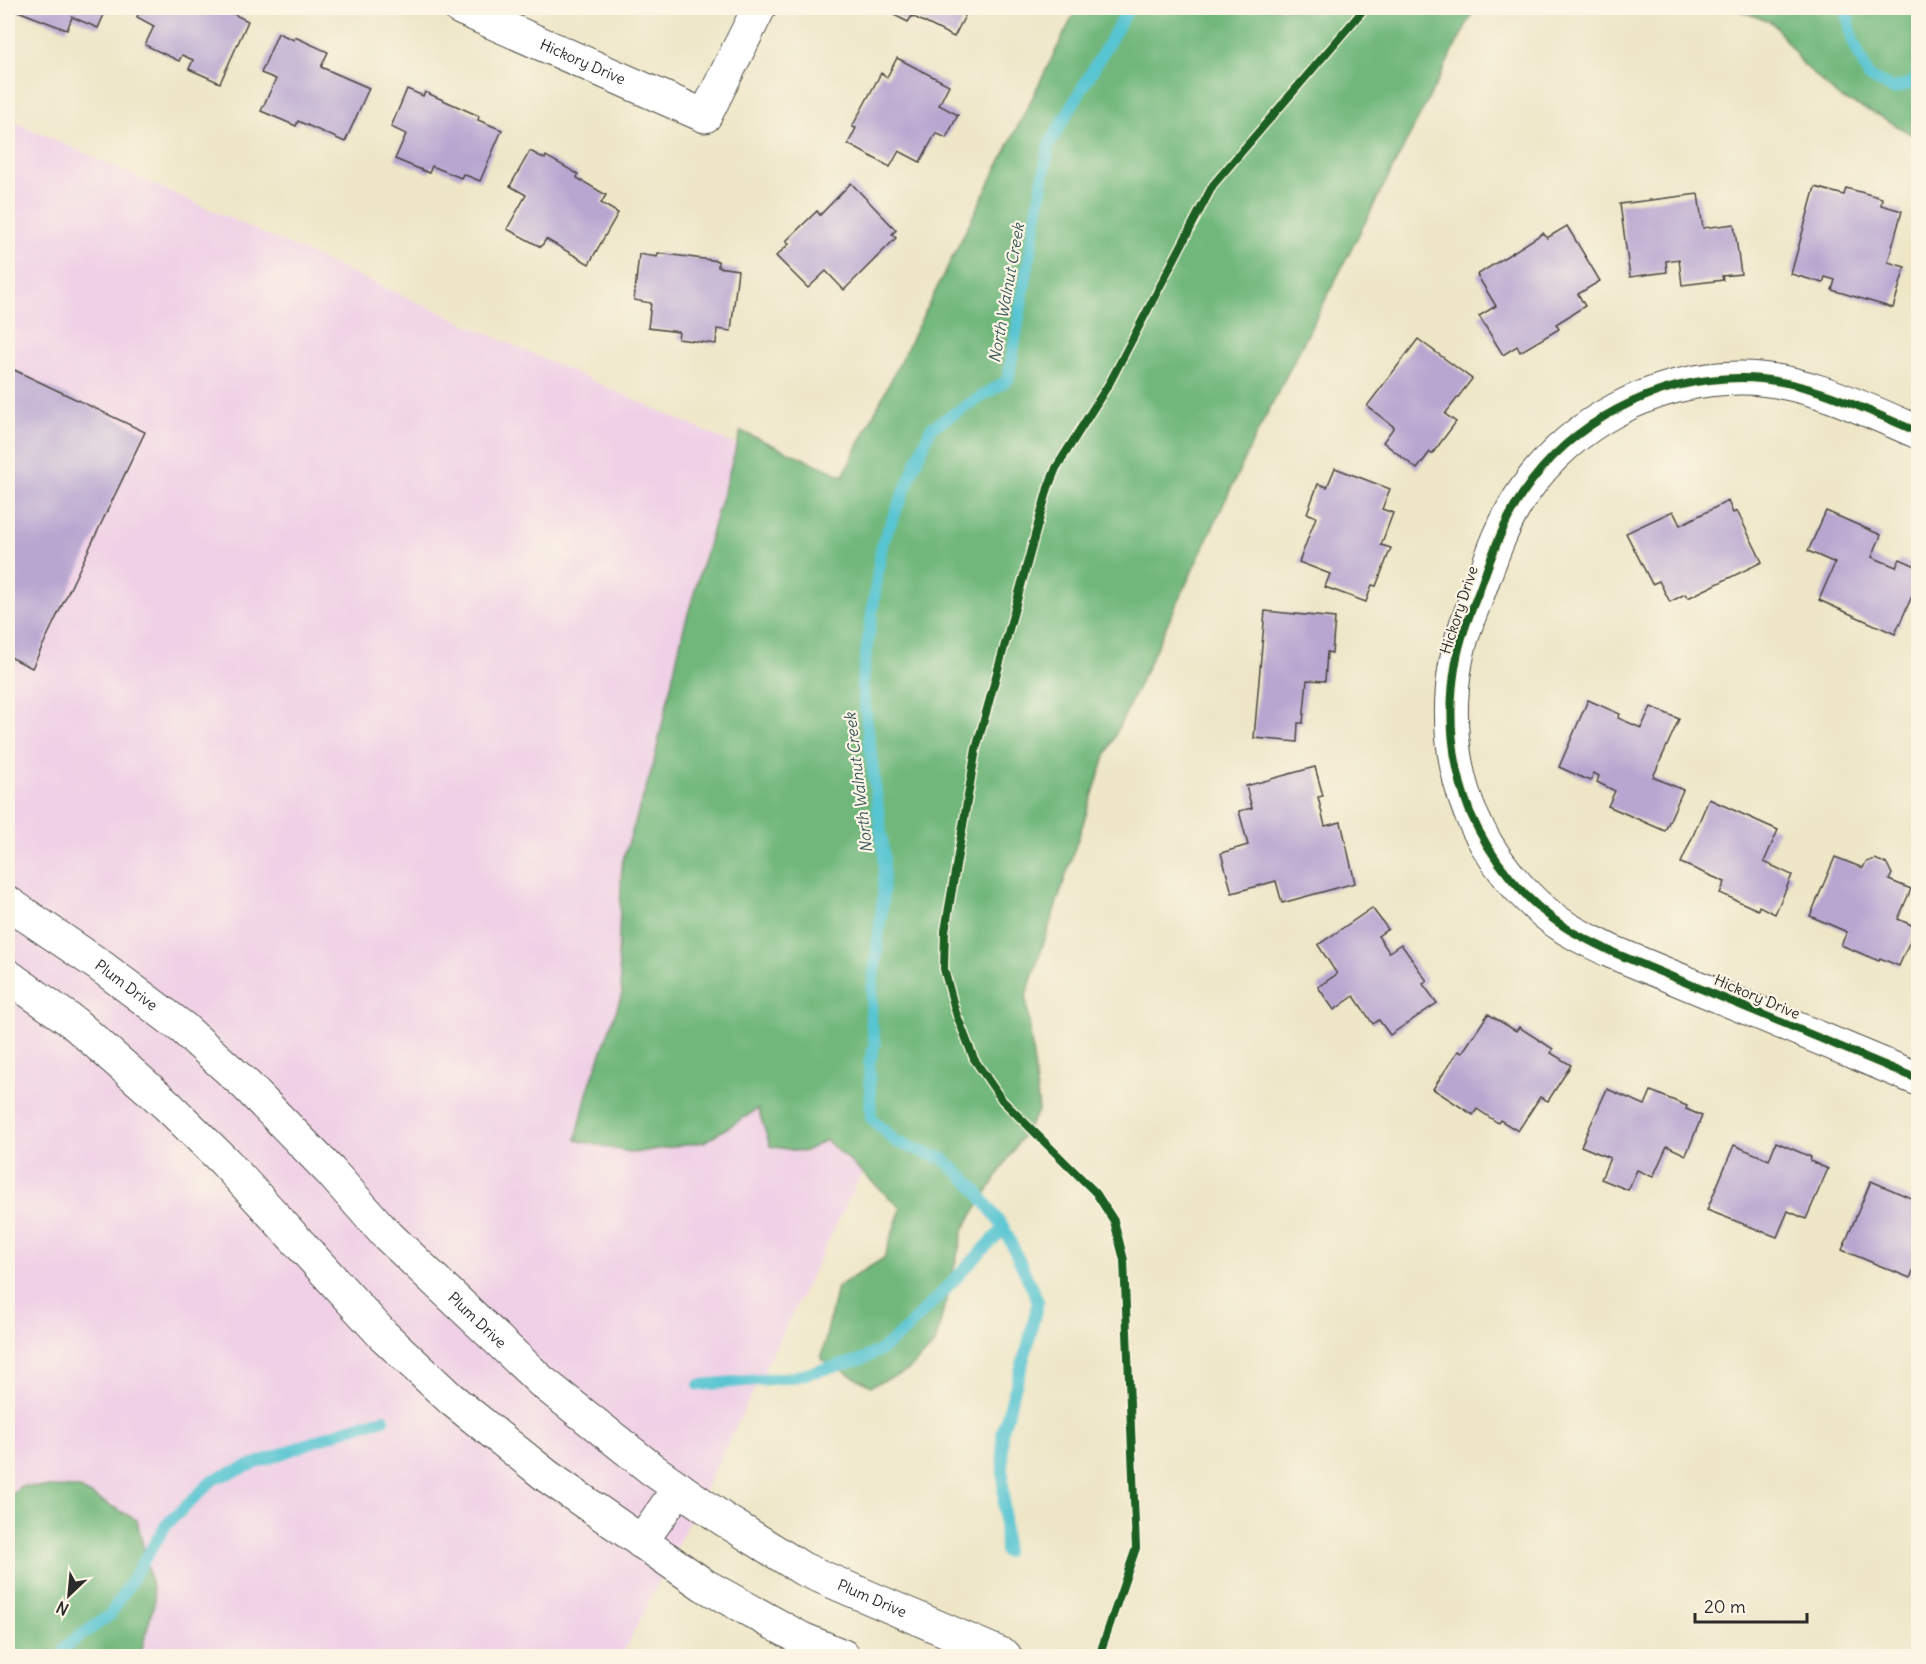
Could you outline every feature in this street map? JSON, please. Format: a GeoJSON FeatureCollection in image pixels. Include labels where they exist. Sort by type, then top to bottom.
{"type":"FeatureCollection","features":[{"type":"Feature","properties":{"kind":"street","name":"Hickory Drive"},"geometry":{"type":"LineString","coordinates":[[460,8],[705,116],[759,8]]}},
{"type":"Feature","properties":{"kind":"street","name":"Hickory Drive"},"geometry":{"type":"LineString","coordinates":[[1918,432],[1836,398],[1791,384],[1741,378],[1690,382],[1642,396],[1594,421],[1554,455],[1522,493],[1496,545],[1467,622],[1456,660],[1450,709],[1454,759],[1470,811],[1493,855],[1527,896],[1566,927],[1610,951],[1918,1079]]}},
{"type":"Feature","properties":{"kind":"street","name":"Plum Drive"},"geometry":{"type":"LineString","coordinates":[[8,903],[99,965],[183,1029],[246,1085],[330,1171],[384,1232],[541,1381],[679,1488],[723,1519],[803,1569],[1005,1656]]}},
{"type":"Feature","properties":{"kind":"street"},"geometry":{"type":"LineString","coordinates":[[8,976],[74,1023],[166,1104],[225,1162],[383,1335],[451,1399],[547,1476],[704,1585],[802,1639],[843,1656]]}},
{"type":"Feature","properties":{"kind":"street"},"geometry":{"type":"LineString","coordinates":[[640,1542],[679,1488]]}},
{"type":"Feature","properties":{"kind":"shaded area"},"geometry":{"type":"Polygon","coordinates":[[[8,119],[823,484],[940,1016],[622,1656],[8,1656],[8,119]]]}},
{"type":"Feature","properties":{"kind":"green space"},"geometry":{"type":"Polygon","coordinates":[[[1077,8],[1475,8],[1255,437],[1105,757],[1026,996],[1039,1110],[964,1228],[935,1344],[907,1371],[871,1386],[821,1359],[837,1287],[884,1258],[901,1208],[826,1140],[803,1152],[770,1146],[758,1109],[704,1142],[633,1153],[576,1140],[588,1090],[622,994],[618,957],[622,863],[653,766],[683,631],[741,431],[843,476],[1077,8]]]}},
{"type":"Feature","properties":{"kind":"green space"},"geometry":{"type":"Polygon","coordinates":[[[1732,8],[1918,8],[1918,138],[1882,117],[1839,97],[1803,64],[1773,23],[1732,8]]]}},
{"type":"Feature","properties":{"kind":"green space"},"geometry":{"type":"Polygon","coordinates":[[[21,1486],[78,1488],[137,1520],[155,1600],[140,1656],[8,1656],[8,1498],[21,1486]]]}},
{"type":"Feature","properties":{"kind":"building"},"geometry":{"type":"Polygon","coordinates":[[[10,8],[107,8],[98,28],[72,17],[67,30],[10,8]]]}},
{"type":"Feature","properties":{"kind":"building"},"geometry":{"type":"Polygon","coordinates":[[[141,8],[224,8],[248,21],[220,83],[189,69],[193,60],[182,55],[179,61],[145,45],[154,26],[137,17],[141,8]]]}},
{"type":"Feature","properties":{"kind":"building"},"geometry":{"type":"Polygon","coordinates":[[[880,8],[969,8],[954,37],[912,16],[908,22],[880,8]]]}},
{"type":"Feature","properties":{"kind":"building"},"geometry":{"type":"Polygon","coordinates":[[[980,8],[993,8],[990,13],[980,8]]]}},
{"type":"Feature","properties":{"kind":"building"},"geometry":{"type":"Polygon","coordinates":[[[278,33],[294,40],[295,37],[328,52],[321,67],[369,88],[345,142],[298,121],[296,126],[261,111],[276,79],[261,73],[278,33]]]}},
{"type":"Feature","properties":{"kind":"building"},"geometry":{"type":"Polygon","coordinates":[[[897,58],[949,85],[939,105],[958,115],[946,138],[936,133],[920,162],[899,151],[890,167],[848,144],[856,128],[852,127],[881,73],[887,77],[897,58]]]}},
{"type":"Feature","properties":{"kind":"building"},"geometry":{"type":"Polygon","coordinates":[[[407,89],[423,96],[425,92],[479,116],[478,120],[502,130],[480,181],[463,174],[461,178],[432,166],[429,173],[395,159],[406,134],[391,127],[407,89]]]}},
{"type":"Feature","properties":{"kind":"building"},"geometry":{"type":"Polygon","coordinates":[[[530,151],[545,159],[546,156],[578,174],[577,178],[606,195],[601,203],[618,213],[589,264],[546,239],[541,247],[507,229],[526,195],[510,186],[530,151]]]}},
{"type":"Feature","properties":{"kind":"building"},"geometry":{"type":"Polygon","coordinates":[[[851,183],[896,230],[892,234],[896,238],[844,290],[826,271],[808,288],[776,256],[789,244],[786,241],[817,211],[820,215],[851,183]]]}},
{"type":"Feature","properties":{"kind":"building"},"geometry":{"type":"Polygon","coordinates":[[[1815,187],[1844,195],[1846,188],[1882,198],[1881,205],[1902,211],[1888,262],[1905,267],[1893,308],[1832,290],[1835,280],[1825,277],[1823,283],[1791,274],[1815,187]]]}},
{"type":"Feature","properties":{"kind":"building"},"geometry":{"type":"Polygon","coordinates":[[[1698,194],[1703,228],[1734,224],[1741,274],[1722,276],[1723,280],[1682,285],[1679,259],[1666,261],[1667,272],[1630,277],[1620,204],[1698,194]]]}},
{"type":"Feature","properties":{"kind":"building"},"geometry":{"type":"Polygon","coordinates":[[[1567,226],[1600,281],[1578,294],[1585,306],[1556,324],[1559,329],[1520,352],[1517,346],[1503,355],[1479,316],[1496,306],[1477,275],[1543,233],[1547,238],[1567,226]]]}},
{"type":"Feature","properties":{"kind":"building"},"geometry":{"type":"Polygon","coordinates":[[[658,253],[718,261],[718,267],[738,270],[731,331],[717,329],[716,344],[678,339],[679,332],[648,328],[651,303],[634,300],[639,254],[657,257],[658,253]]]}},
{"type":"Feature","properties":{"kind":"building"},"geometry":{"type":"Polygon","coordinates":[[[1418,339],[1472,379],[1445,414],[1456,422],[1432,454],[1430,452],[1417,469],[1383,442],[1394,427],[1367,406],[1418,339]]]}},
{"type":"Feature","properties":{"kind":"building"},"geometry":{"type":"Polygon","coordinates":[[[8,367],[145,432],[32,668],[8,656],[8,367]]]}},
{"type":"Feature","properties":{"kind":"building"},"geometry":{"type":"Polygon","coordinates":[[[1335,468],[1390,489],[1382,509],[1393,513],[1381,545],[1391,548],[1376,586],[1372,585],[1366,602],[1325,587],[1330,574],[1299,562],[1316,517],[1307,513],[1318,484],[1327,487],[1335,468]]]}},
{"type":"Feature","properties":{"kind":"building"},"geometry":{"type":"Polygon","coordinates":[[[1728,501],[1733,513],[1737,511],[1762,562],[1688,598],[1685,594],[1670,602],[1659,581],[1652,584],[1626,533],[1673,511],[1680,525],[1728,501]]]}},
{"type":"Feature","properties":{"kind":"building"},"geometry":{"type":"Polygon","coordinates":[[[1826,511],[1881,535],[1872,557],[1896,567],[1900,559],[1918,567],[1918,586],[1915,595],[1913,594],[1895,634],[1819,600],[1835,563],[1808,551],[1826,511]]]}},
{"type":"Feature","properties":{"kind":"building"},"geometry":{"type":"Polygon","coordinates":[[[1265,611],[1335,618],[1332,653],[1327,652],[1325,681],[1307,680],[1303,723],[1298,723],[1297,742],[1254,738],[1265,611]]]}},
{"type":"Feature","properties":{"kind":"building"},"geometry":{"type":"Polygon","coordinates":[[[1588,700],[1620,714],[1618,718],[1641,728],[1651,707],[1679,719],[1653,777],[1683,790],[1665,831],[1608,806],[1615,791],[1597,782],[1599,776],[1594,773],[1590,781],[1559,767],[1588,700]]]}},
{"type":"Feature","properties":{"kind":"building"},"geometry":{"type":"Polygon","coordinates":[[[1315,767],[1323,796],[1318,797],[1325,826],[1341,822],[1355,883],[1282,903],[1276,881],[1232,893],[1221,853],[1248,845],[1239,811],[1252,808],[1246,786],[1315,767]]]}},
{"type":"Feature","properties":{"kind":"building"},"geometry":{"type":"Polygon","coordinates":[[[1709,799],[1778,830],[1764,862],[1792,875],[1775,914],[1759,906],[1758,910],[1720,893],[1725,882],[1681,863],[1709,799]]]}},
{"type":"Feature","properties":{"kind":"building"},"geometry":{"type":"Polygon","coordinates":[[[1835,857],[1863,868],[1866,862],[1875,859],[1887,864],[1892,874],[1889,880],[1911,889],[1898,919],[1916,927],[1899,966],[1880,958],[1879,961],[1841,945],[1847,932],[1810,916],[1835,857]]]}},
{"type":"Feature","properties":{"kind":"building"},"geometry":{"type":"Polygon","coordinates":[[[1372,908],[1388,929],[1378,936],[1389,952],[1401,944],[1427,981],[1423,984],[1437,1003],[1390,1035],[1379,1020],[1373,1024],[1354,996],[1334,1010],[1318,987],[1337,974],[1318,945],[1372,908]]]}},
{"type":"Feature","properties":{"kind":"building"},"geometry":{"type":"Polygon","coordinates":[[[1488,1014],[1516,1031],[1519,1027],[1553,1049],[1551,1053],[1571,1065],[1548,1101],[1540,1097],[1518,1131],[1500,1120],[1498,1123],[1477,1109],[1473,1115],[1433,1089],[1458,1051],[1462,1053],[1488,1014]]]}},
{"type":"Feature","properties":{"kind":"building"},"geometry":{"type":"Polygon","coordinates":[[[1607,1089],[1645,1105],[1651,1091],[1687,1106],[1686,1109],[1702,1116],[1686,1155],[1667,1146],[1653,1177],[1637,1170],[1628,1190],[1601,1179],[1610,1158],[1581,1146],[1607,1089]]]}},
{"type":"Feature","properties":{"kind":"building"},"geometry":{"type":"Polygon","coordinates":[[[1776,1142],[1811,1157],[1810,1161],[1828,1169],[1806,1219],[1788,1211],[1777,1237],[1707,1210],[1734,1145],[1769,1160],[1776,1142]]]}},
{"type":"Feature","properties":{"kind":"building"},"geometry":{"type":"Polygon","coordinates":[[[1871,1181],[1918,1201],[1918,1260],[1910,1278],[1842,1250],[1871,1181]]]}},
{"type":"Feature","properties":{"kind":"waterway","name":"North Walnut Creek"},"geometry":{"type":"LineString","coordinates":[[1005,1552],[1002,1433],[1038,1301],[1004,1228],[973,1186],[943,1159],[896,1142],[871,1118],[869,1064],[875,1043],[871,1021],[872,989],[883,898],[884,856],[862,683],[882,544],[931,428],[1008,380],[1049,145],[1129,8]]}},
{"type":"Feature","properties":{"kind":"waterway"},"geometry":{"type":"LineString","coordinates":[[1846,8],[1853,41],[1869,77],[1893,89],[1916,81],[1918,67]]}},
{"type":"Feature","properties":{"kind":"waterway"},"geometry":{"type":"LineString","coordinates":[[699,1385],[794,1377],[860,1360],[881,1350],[907,1329],[1004,1228]]}},
{"type":"Feature","properties":{"kind":"waterway"},"geometry":{"type":"LineString","coordinates":[[62,1656],[66,1646],[110,1615],[166,1525],[214,1479],[350,1428],[384,1419]]}},
{"type":"Feature","properties":{"kind":"cycle path"},"geometry":{"type":"LineString","coordinates":[[1099,1656],[1136,1548],[1124,1260],[1114,1221],[1096,1193],[1002,1100],[974,1059],[956,1013],[944,969],[945,931],[976,749],[1048,488],[1056,468],[1110,382],[1213,185],[1365,8]]}},
{"type":"Feature","properties":{"kind":"cycle path"},"geometry":{"type":"LineString","coordinates":[[1918,432],[1832,396],[1787,383],[1741,378],[1709,380],[1677,386],[1647,396],[1590,425],[1565,445],[1543,468],[1523,493],[1503,528],[1460,644],[1453,681],[1451,718],[1459,775],[1470,812],[1478,829],[1509,877],[1551,917],[1571,931],[1610,951],[1918,1079]]}}]}
